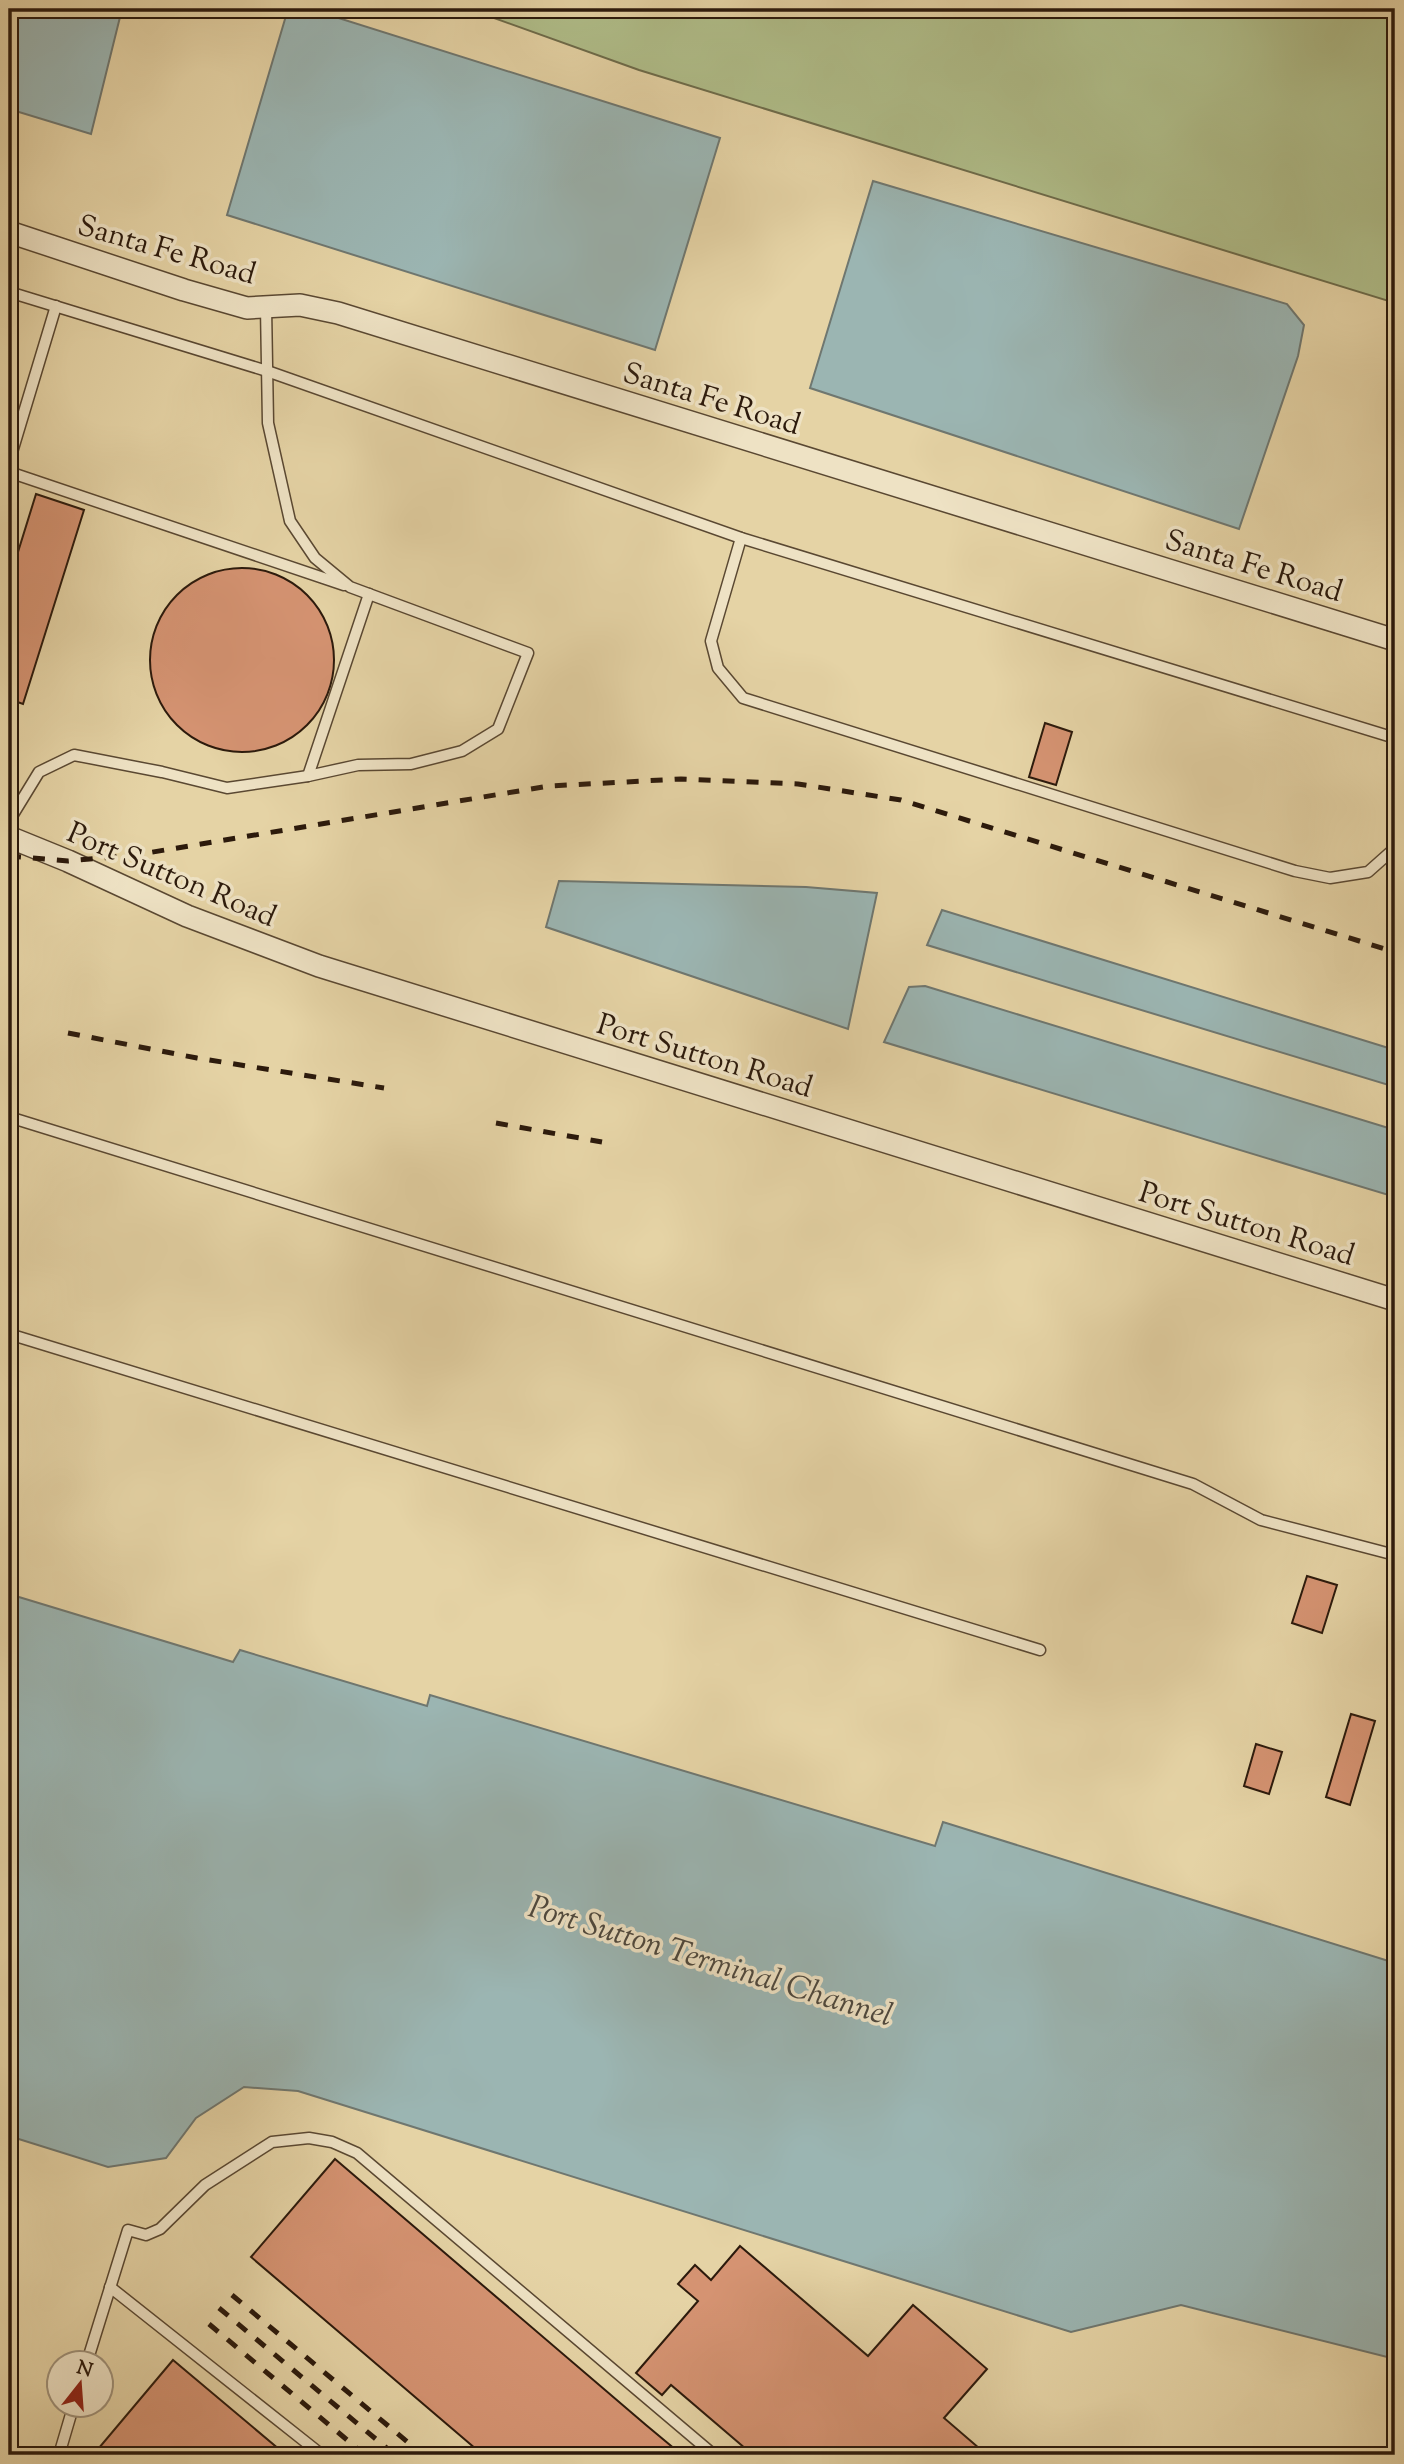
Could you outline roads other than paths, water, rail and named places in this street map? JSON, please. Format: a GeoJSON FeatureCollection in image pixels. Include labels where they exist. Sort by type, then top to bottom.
{"type":"FeatureCollection","features":[{"type":"Feature","properties":{"kind":"street","name":"Santa Fe Road"},"geometry":{"type":"LineString","coordinates":[[9,232],[247,308],[300,305],[338,313],[1395,640]]}},
{"type":"Feature","properties":{"kind":"street","name":"Port Sutton Road"},"geometry":{"type":"LineString","coordinates":[[9,837],[187,916],[319,966],[1395,1300]]}},
{"type":"Feature","properties":{"kind":"lane"},"geometry":{"type":"LineString","coordinates":[[9,292],[267,371],[741,538],[1395,737]]}},
{"type":"Feature","properties":{"kind":"lane"},"geometry":{"type":"LineString","coordinates":[[9,462],[56,306]]}},
{"type":"Feature","properties":{"kind":"lane"},"geometry":{"type":"LineString","coordinates":[[266,307],[268,423],[290,521],[315,558],[350,587]]}},
{"type":"Feature","properties":{"kind":"lane"},"geometry":{"type":"LineString","coordinates":[[9,472],[350,587],[528,653],[498,729],[462,751],[411,764],[358,765],[308,776],[227,788],[74,755],[39,772],[9,821]]}},
{"type":"Feature","properties":{"kind":"lane"},"geometry":{"type":"LineString","coordinates":[[741,538],[711,641],[718,668],[743,698],[1295,871],[1330,878],[1368,872],[1395,848]]}},
{"type":"Feature","properties":{"kind":"lane"},"geometry":{"type":"LineString","coordinates":[[308,776],[369,594]]}},
{"type":"Feature","properties":{"kind":"lane"},"geometry":{"type":"LineString","coordinates":[[9,1117],[1193,1484],[1261,1520],[1395,1555]]}},
{"type":"Feature","properties":{"kind":"lane"},"geometry":{"type":"LineString","coordinates":[[9,1334],[1040,1650]]}},
{"type":"Feature","properties":{"kind":"lane"},"geometry":{"type":"LineString","coordinates":[[91,2348],[128,2230],[146,2235],[160,2229],[205,2185],[272,2141],[309,2138],[332,2142],[358,2153],[714,2455]]}},
{"type":"Feature","properties":{"kind":"lane"},"geometry":{"type":"LineString","coordinates":[[110,2287],[322,2455]]}},
{"type":"Feature","properties":{"kind":"lane"},"geometry":{"type":"LineString","coordinates":[[59,2455],[70,2418]]}},
{"type":"Feature","properties":{"kind":"water"},"geometry":{"type":"Polygon","coordinates":[[[9,9],[122,9],[91,134],[9,109],[9,9]]]}},
{"type":"Feature","properties":{"kind":"water"},"geometry":{"type":"Polygon","coordinates":[[[288,9],[310,9],[720,138],[655,350],[227,215],[288,9]]]}},
{"type":"Feature","properties":{"kind":"water"},"geometry":{"type":"Polygon","coordinates":[[[873,181],[1287,304],[1304,325],[1298,356],[1239,529],[810,388],[873,181]]]}},
{"type":"Feature","properties":{"kind":"water"},"geometry":{"type":"Polygon","coordinates":[[[559,881],[806,887],[877,893],[848,1029],[546,927],[559,881]]]}},
{"type":"Feature","properties":{"kind":"water"},"geometry":{"type":"Polygon","coordinates":[[[942,910],[1395,1050],[1395,1087],[927,945],[942,910]]]}},
{"type":"Feature","properties":{"kind":"water"},"geometry":{"type":"Polygon","coordinates":[[[925,986],[1395,1130],[1395,1197],[884,1042],[909,987],[925,986]]]}},
{"type":"Feature","properties":{"kind":"water","name":"Port Sutton Terminal Channel"},"geometry":{"type":"Polygon","coordinates":[[[9,1594],[233,1662],[240,1650],[427,1706],[430,1695],[935,1846],[943,1822],[1395,1963],[1395,2359],[1181,2305],[1071,2332],[298,2091],[244,2087],[196,2118],[166,2158],[108,2167],[9,2136],[9,1594]]]}},
{"type":"Feature","properties":{"kind":"railway"},"geometry":{"type":"LineString","coordinates":[[9,856],[68,861],[135,855],[549,786],[681,779],[798,784],[901,800],[1395,952]]}},
{"type":"Feature","properties":{"kind":"railway"},"geometry":{"type":"LineString","coordinates":[[68,1033],[197,1058],[384,1088]]}},
{"type":"Feature","properties":{"kind":"railway"},"geometry":{"type":"LineString","coordinates":[[496,1123],[602,1142]]}},
{"type":"Feature","properties":{"kind":"railway"},"geometry":{"type":"LineString","coordinates":[[232,2295],[423,2455]]}},
{"type":"Feature","properties":{"kind":"railway"},"geometry":{"type":"LineString","coordinates":[[219,2308],[395,2455]]}},
{"type":"Feature","properties":{"kind":"railway"},"geometry":{"type":"LineString","coordinates":[[209,2324],[365,2455]]}}]}
